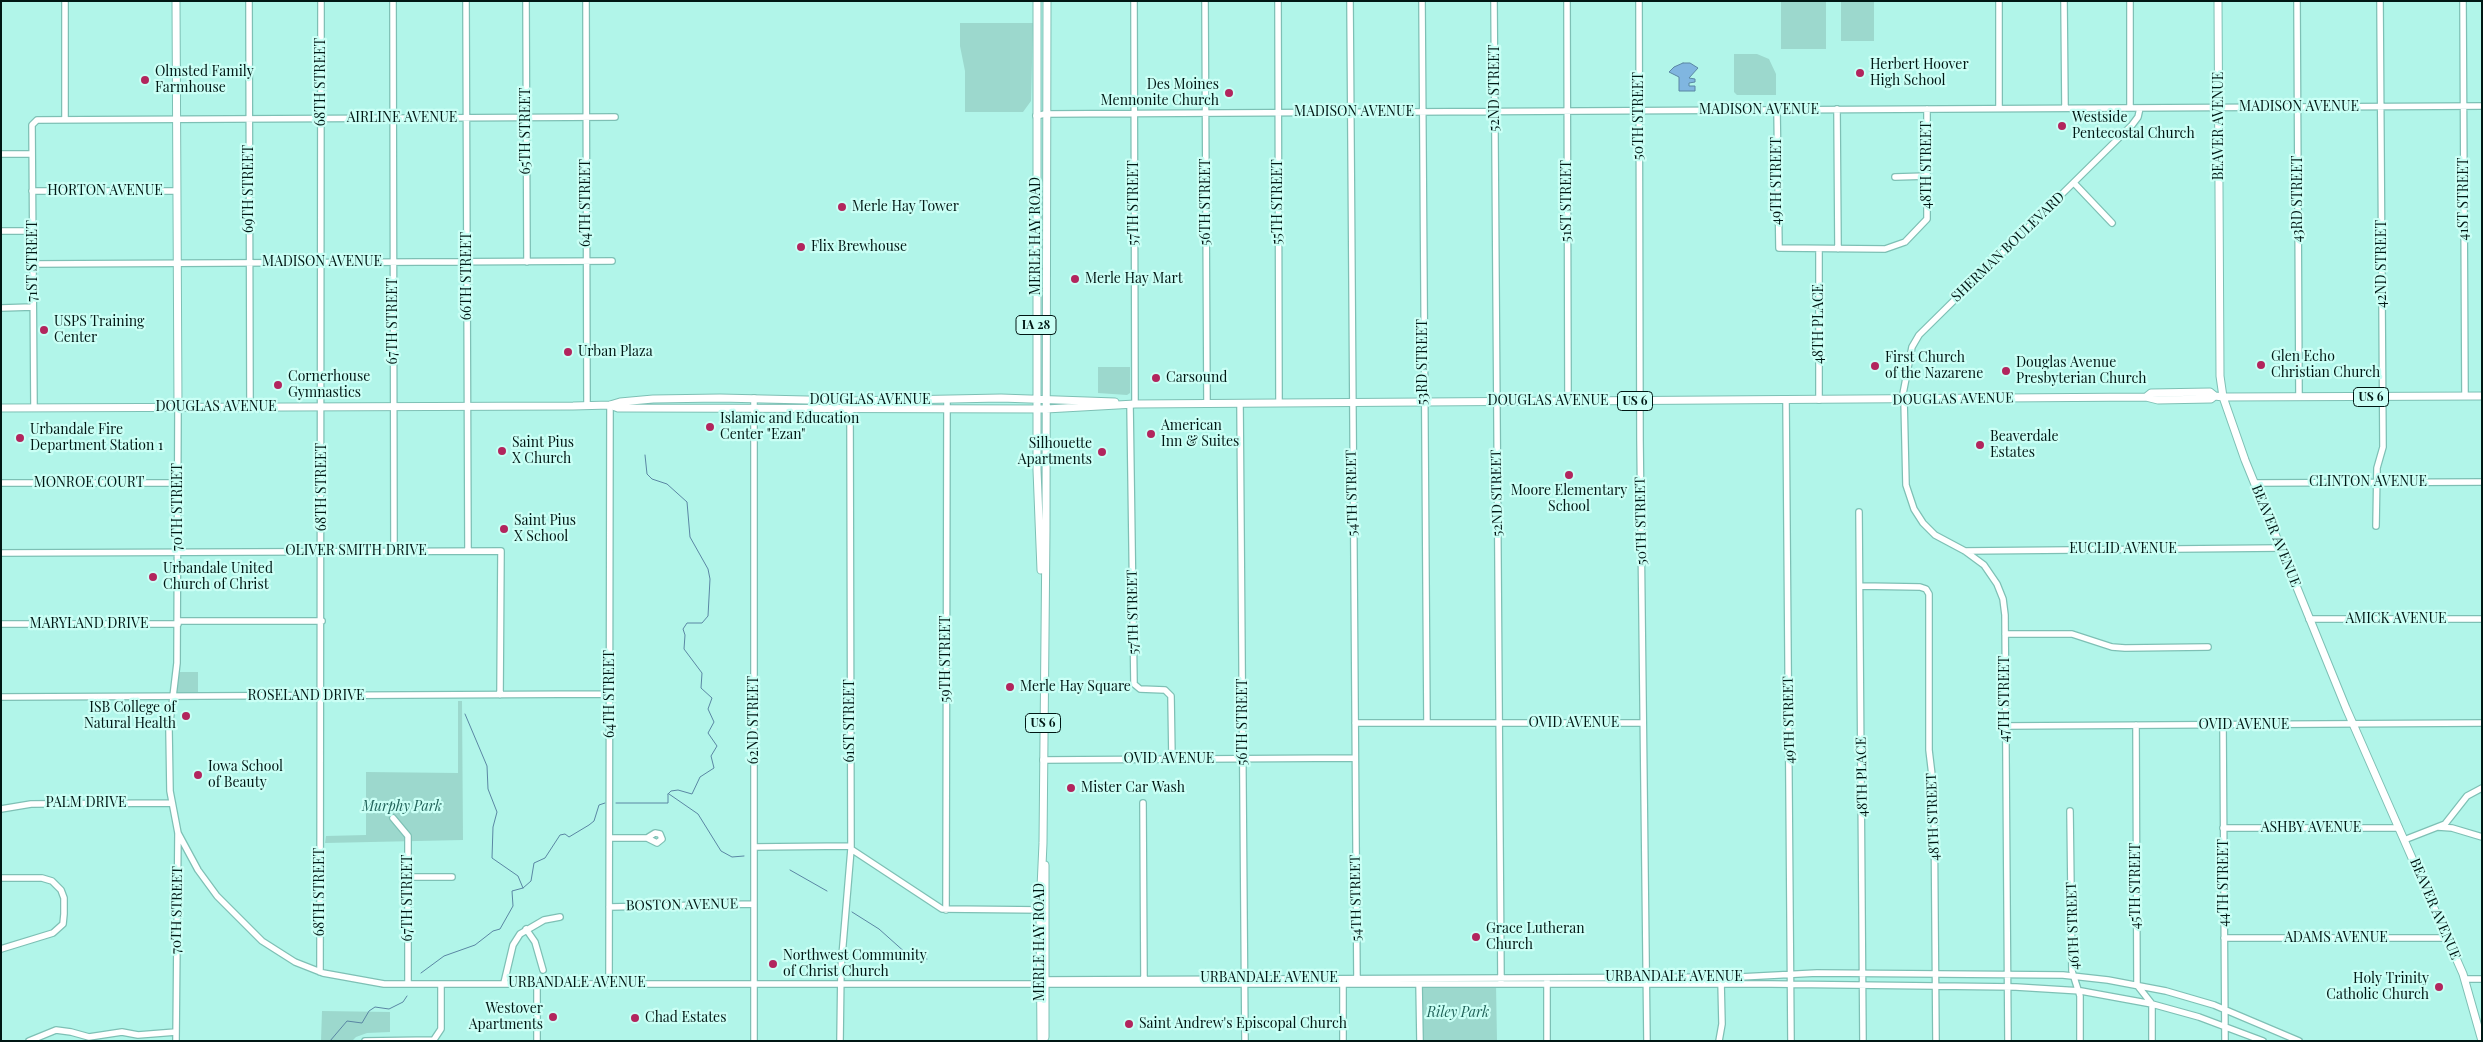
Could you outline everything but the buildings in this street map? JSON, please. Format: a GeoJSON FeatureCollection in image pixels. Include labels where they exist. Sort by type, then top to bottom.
{"type":"FeatureCollection","features":[{"type":"Feature","properties":{"kind":"main road","name":"70TH STREET"},"geometry":{"type":"LineString","coordinates":[[176,1],[178,407]]}},
{"type":"Feature","properties":{"kind":"main road","name":"MERLE HAY ROAD"},"geometry":{"type":"LineString","coordinates":[[1037,1],[1036,399],[1039,518],[1044,590]]}},
{"type":"Feature","properties":{"kind":"main road","name":"MERLE HAY ROAD"},"geometry":{"type":"LineString","coordinates":[[1043,1041],[1047,1]]}},
{"type":"Feature","properties":{"kind":"main road","name":"BEAVER AVENUE"},"geometry":{"type":"LineString","coordinates":[[2218,1],[2219,397],[2353,724],[2465,979],[2482,1041]]}},
{"type":"Feature","properties":{"kind":"main road","name":"DOUGLAS AVENUE"},"geometry":{"type":"LineString","coordinates":[[1,408],[587,406],[653,399],[754,398],[850,401],[1046,399],[1132,404],[1207,404],[2146,397],[2158,400],[2211,399],[2219,397],[2482,396]]}},
{"type":"Feature","properties":{"kind":"main road","name":"DOUGLAS AVENUE"},"geometry":{"type":"LineString","coordinates":[[610,405],[618,408],[1046,409],[1132,404]]}},
{"type":"Feature","properties":{"kind":"street"},"geometry":{"type":"LineString","coordinates":[[65,1],[65,119]]}},
{"type":"Feature","properties":{"kind":"street","name":"69TH STREET"},"geometry":{"type":"LineString","coordinates":[[249,1],[250,407]]}},
{"type":"Feature","properties":{"kind":"street","name":"68TH STREET"},"geometry":{"type":"LineString","coordinates":[[320,972],[322,620],[321,1]]}},
{"type":"Feature","properties":{"kind":"street","name":"67TH STREET"},"geometry":{"type":"LineString","coordinates":[[393,1],[394,552]]}},
{"type":"Feature","properties":{"kind":"street","name":"66TH STREET"},"geometry":{"type":"LineString","coordinates":[[466,1],[468,551]]}},
{"type":"Feature","properties":{"kind":"street","name":"65TH STREET"},"geometry":{"type":"LineString","coordinates":[[526,1],[527,262]]}},
{"type":"Feature","properties":{"kind":"street","name":"64TH STREET"},"geometry":{"type":"LineString","coordinates":[[586,1],[587,406]]}},
{"type":"Feature","properties":{"kind":"street","name":"57TH STREET"},"geometry":{"type":"LineString","coordinates":[[1134,1],[1132,404],[1134,684],[1140,689],[1165,690],[1171,696],[1172,759]]}},
{"type":"Feature","properties":{"kind":"street","name":"56TH STREET"},"geometry":{"type":"LineString","coordinates":[[1206,1],[1207,404]]}},
{"type":"Feature","properties":{"kind":"street","name":"55TH STREET"},"geometry":{"type":"LineString","coordinates":[[1278,1],[1279,403]]}},
{"type":"Feature","properties":{"kind":"street","name":"54TH STREET"},"geometry":{"type":"LineString","coordinates":[[1350,1],[1357,985]]}},
{"type":"Feature","properties":{"kind":"street","name":"53RD STREET"},"geometry":{"type":"LineString","coordinates":[[1422,1],[1423,402],[1427,723]]}},
{"type":"Feature","properties":{"kind":"street","name":"52ND STREET"},"geometry":{"type":"LineString","coordinates":[[1494,1],[1501,984]]}},
{"type":"Feature","properties":{"kind":"street","name":"51ST STREET"},"geometry":{"type":"LineString","coordinates":[[1567,1],[1568,401]]}},
{"type":"Feature","properties":{"kind":"street","name":"50TH STREET"},"geometry":{"type":"LineString","coordinates":[[1639,1],[1640,401],[1647,1041]]}},
{"type":"Feature","properties":{"kind":"street"},"geometry":{"type":"LineString","coordinates":[[1999,1],[1999,108]]}},
{"type":"Feature","properties":{"kind":"street"},"geometry":{"type":"LineString","coordinates":[[2064,1],[2064,108]]}},
{"type":"Feature","properties":{"kind":"street"},"geometry":{"type":"LineString","coordinates":[[2130,1],[2130,108]]}},
{"type":"Feature","properties":{"kind":"street","name":"43RD STREET"},"geometry":{"type":"LineString","coordinates":[[2296,1],[2299,397]]}},
{"type":"Feature","properties":{"kind":"street","name":"42ND STREET"},"geometry":{"type":"LineString","coordinates":[[2376,526],[2377,468],[2383,447],[2380,1]]}},
{"type":"Feature","properties":{"kind":"street","name":"41ST STREET"},"geometry":{"type":"LineString","coordinates":[[2463,1],[2465,396]]}},
{"type":"Feature","properties":{"kind":"street","name":"MADISON AVENUE"},"geometry":{"type":"LineString","coordinates":[[1036,116],[1046,114],[2482,106]]}},
{"type":"Feature","properties":{"kind":"street","name":"SHERMAN BOULEVARD"},"geometry":{"type":"LineString","coordinates":[[1903,399],[1912,347],[1918,335],[2136,121],[2140,108]]}},
{"type":"Feature","properties":{"kind":"street"},"geometry":{"type":"LineString","coordinates":[[1819,249],[1838,249],[1837,109]]}},
{"type":"Feature","properties":{"kind":"street","name":"48TH STREET"},"geometry":{"type":"LineString","coordinates":[[1838,249],[1885,249],[1905,242],[1927,219],[1927,109]]}},
{"type":"Feature","properties":{"kind":"street","name":"49TH STREET"},"geometry":{"type":"LineString","coordinates":[[1777,110],[1779,248],[1819,249]]}},
{"type":"Feature","properties":{"kind":"street","name":"AIRLINE AVENUE"},"geometry":{"type":"LineString","coordinates":[[40,119],[615,117]]}},
{"type":"Feature","properties":{"kind":"street","name":"71ST STREET"},"geometry":{"type":"LineString","coordinates":[[34,408],[32,125],[40,119]]}},
{"type":"Feature","properties":{"kind":"street"},"geometry":{"type":"LineString","coordinates":[[1,154],[32,154]]}},
{"type":"Feature","properties":{"kind":"street"},"geometry":{"type":"LineString","coordinates":[[1894,177],[1928,176]]}},
{"type":"Feature","properties":{"kind":"street"},"geometry":{"type":"LineString","coordinates":[[2074,183],[2112,223]]}},
{"type":"Feature","properties":{"kind":"street","name":"HORTON AVENUE"},"geometry":{"type":"LineString","coordinates":[[32,191],[177,191]]}},
{"type":"Feature","properties":{"kind":"street"},"geometry":{"type":"LineString","coordinates":[[1,231],[32,231]]}},
{"type":"Feature","properties":{"kind":"street","name":"48TH PLACE"},"geometry":{"type":"LineString","coordinates":[[1819,249],[1819,400]]}},
{"type":"Feature","properties":{"kind":"street","name":"MADISON AVENUE"},"geometry":{"type":"LineString","coordinates":[[33,264],[612,261]]}},
{"type":"Feature","properties":{"kind":"street"},"geometry":{"type":"LineString","coordinates":[[1,308],[33,307]]}},
{"type":"Feature","properties":{"kind":"street","name":"62ND STREET"},"geometry":{"type":"LineString","coordinates":[[754,398],[754,1041]]}},
{"type":"Feature","properties":{"kind":"street","name":"47TH STREET"},"geometry":{"type":"LineString","coordinates":[[1903,399],[1906,485],[1914,509],[1935,535],[1965,550],[1984,565],[1997,584],[2002,599],[2005,634],[2008,1041]]}},
{"type":"Feature","properties":{"kind":"street","name":"59TH STREET"},"geometry":{"type":"LineString","coordinates":[[945,400],[946,910]]}},
{"type":"Feature","properties":{"kind":"street","name":"49TH STREET"},"geometry":{"type":"LineString","coordinates":[[1786,400],[1791,1041]]}},
{"type":"Feature","properties":{"kind":"street","name":"61ST STREET"},"geometry":{"type":"LineString","coordinates":[[840,1041],[840,982],[851,848],[850,401]]}},
{"type":"Feature","properties":{"kind":"street","name":"56TH STREET"},"geometry":{"type":"LineString","coordinates":[[1240,403],[1245,1041]]}},
{"type":"Feature","properties":{"kind":"street","name":"64TH STREET"},"geometry":{"type":"LineString","coordinates":[[609,983],[610,405]]}},
{"type":"Feature","properties":{"kind":"street","name":"70TH STREET"},"geometry":{"type":"LineString","coordinates":[[176,1041],[178,833],[171,803],[168,730],[177,670],[178,407]]}},
{"type":"Feature","properties":{"kind":"street","name":"CLINTON AVENUE"},"geometry":{"type":"LineString","coordinates":[[2255,483],[2482,482]]}},
{"type":"Feature","properties":{"kind":"street","name":"MONROE COURT"},"geometry":{"type":"LineString","coordinates":[[1,483],[178,484]]}},
{"type":"Feature","properties":{"kind":"street","name":"48TH PLACE"},"geometry":{"type":"LineString","coordinates":[[1860,512],[1863,1041]]}},
{"type":"Feature","properties":{"kind":"street","name":"EUCLID AVENUE"},"geometry":{"type":"LineString","coordinates":[[1965,550],[2281,548]]}},
{"type":"Feature","properties":{"kind":"street"},"geometry":{"type":"LineString","coordinates":[[1984,565],[1984,558],[1989,550]]}},
{"type":"Feature","properties":{"kind":"street","name":"OLIVER SMITH DRIVE"},"geometry":{"type":"LineString","coordinates":[[1,553],[501,551],[500,695]]}},
{"type":"Feature","properties":{"kind":"street","name":"48TH STREET"},"geometry":{"type":"LineString","coordinates":[[1860,586],[1920,587],[1926,589],[1929,594],[1929,750],[1934,792],[1936,1041]]}},
{"type":"Feature","properties":{"kind":"street","name":"AMICK AVENUE"},"geometry":{"type":"LineString","coordinates":[[2309,619],[2482,619]]}},
{"type":"Feature","properties":{"kind":"street","name":"MARYLAND DRIVE"},"geometry":{"type":"LineString","coordinates":[[1,624],[322,620]]}},
{"type":"Feature","properties":{"kind":"street"},"geometry":{"type":"LineString","coordinates":[[2005,634],[2072,634],[2112,647],[2125,648],[2208,647]]}},
{"type":"Feature","properties":{"kind":"street","name":"ROSELAND DRIVE"},"geometry":{"type":"LineString","coordinates":[[1,697],[610,694]]}},
{"type":"Feature","properties":{"kind":"street","name":"OVID AVENUE"},"geometry":{"type":"LineString","coordinates":[[1355,723],[1643,723]]}},
{"type":"Feature","properties":{"kind":"street","name":"OVID AVENUE"},"geometry":{"type":"LineString","coordinates":[[2005,726],[2482,723]]}},
{"type":"Feature","properties":{"kind":"street","name":"45TH STREET"},"geometry":{"type":"LineString","coordinates":[[2136,725],[2137,985]]}},
{"type":"Feature","properties":{"kind":"street","name":"44TH STREET"},"geometry":{"type":"LineString","coordinates":[[2223,725],[2225,1041]]}},
{"type":"Feature","properties":{"kind":"street","name":"OVID AVENUE"},"geometry":{"type":"LineString","coordinates":[[1043,760],[1355,758]]}},
{"type":"Feature","properties":{"kind":"street"},"geometry":{"type":"LineString","coordinates":[[2438,828],[2451,817],[2467,796],[2482,788]]}},
{"type":"Feature","properties":{"kind":"street","name":"PALM DRIVE"},"geometry":{"type":"LineString","coordinates":[[1,809],[30,804],[171,803]]}},
{"type":"Feature","properties":{"kind":"street"},"geometry":{"type":"LineString","coordinates":[[1143,803],[1144,982]]}},
{"type":"Feature","properties":{"kind":"street","name":"46TH STREET"},"geometry":{"type":"LineString","coordinates":[[2070,811],[2074,976],[2078,991],[2080,1041]]}},
{"type":"Feature","properties":{"kind":"street","name":"67TH STREET"},"geometry":{"type":"LineString","coordinates":[[393,818],[408,836],[408,984]]}},
{"type":"Feature","properties":{"kind":"street","name":"ASHBY AVENUE"},"geometry":{"type":"LineString","coordinates":[[2223,828],[2399,828]]}},
{"type":"Feature","properties":{"kind":"street"},"geometry":{"type":"LineString","coordinates":[[2404,840],[2438,828],[2452,828],[2482,837]]}},
{"type":"Feature","properties":{"kind":"street","name":"URBANDALE AVENUE"},"geometry":{"type":"LineString","coordinates":[[178,833],[198,870],[238,920],[278,952],[320,972],[363,982],[408,984],[840,982],[1245,982],[1343,985],[1547,984],[1790,974],[2007,973],[2074,976],[2137,985],[2224,1010],[2297,1040]]}},
{"type":"Feature","properties":{"kind":"street"},"geometry":{"type":"LineString","coordinates":[[610,838],[647,838]]}},
{"type":"Feature","properties":{"kind":"street"},"geometry":{"type":"LineString","coordinates":[[754,847],[851,848],[938,908],[946,910],[1043,910]]}},
{"type":"Feature","properties":{"kind":"street"},"geometry":{"type":"LineString","coordinates":[[408,877],[452,877]]}},
{"type":"Feature","properties":{"kind":"street"},"geometry":{"type":"LineString","coordinates":[[1,878],[42,878],[52,880],[61,890],[64,898],[63,924],[53,933],[1,949]]}},
{"type":"Feature","properties":{"kind":"street","name":"BOSTON AVENUE"},"geometry":{"type":"LineString","coordinates":[[609,906],[754,904]]}},
{"type":"Feature","properties":{"kind":"street"},"geometry":{"type":"LineString","coordinates":[[504,984],[513,945],[520,934],[544,920],[560,917]]}},
{"type":"Feature","properties":{"kind":"street"},"geometry":{"type":"LineString","coordinates":[[526,929],[535,942],[543,970]]}},
{"type":"Feature","properties":{"kind":"street","name":"ADAMS AVENUE"},"geometry":{"type":"LineString","coordinates":[[2224,938],[2447,938]]}},
{"type":"Feature","properties":{"kind":"street"},"geometry":{"type":"LineString","coordinates":[[1547,977],[1548,1041]]}},
{"type":"Feature","properties":{"kind":"street","name":"URBANDALE AVENUE"},"geometry":{"type":"LineString","coordinates":[[1245,982],[1343,978],[1547,977],[1721,984],[2008,987],[2078,991],[2152,1004],[2225,1025],[2263,1041]]}},
{"type":"Feature","properties":{"kind":"street"},"geometry":{"type":"LineString","coordinates":[[1719,1041],[1722,1024],[1721,977]]}},
{"type":"Feature","properties":{"kind":"street"},"geometry":{"type":"LineString","coordinates":[[1343,978],[1343,1041]]}},
{"type":"Feature","properties":{"kind":"street"},"geometry":{"type":"LineString","coordinates":[[1419,978],[1420,1041]]}},
{"type":"Feature","properties":{"kind":"street"},"geometry":{"type":"LineString","coordinates":[[2465,979],[2482,979]]}},
{"type":"Feature","properties":{"kind":"street"},"geometry":{"type":"LineString","coordinates":[[537,983],[538,1041]]}},
{"type":"Feature","properties":{"kind":"street"},"geometry":{"type":"LineString","coordinates":[[365,1041],[433,1040],[440,1029],[441,984]]}},
{"type":"Feature","properties":{"kind":"street"},"geometry":{"type":"LineString","coordinates":[[2137,985],[2152,1004],[2152,1041]]}},
{"type":"Feature","properties":{"kind":"street"},"geometry":{"type":"LineString","coordinates":[[29,1041],[56,1030],[97,1038],[122,1032],[138,1035],[176,1032]]}},
{"type":"Feature","properties":{"kind":"green space"},"geometry":{"type":"Polygon","coordinates":[[[1781,1],[1826,1],[1826,49],[1781,49],[1781,1]]]}},
{"type":"Feature","properties":{"kind":"green space"},"geometry":{"type":"Polygon","coordinates":[[[1841,1],[1874,1],[1874,41],[1841,41],[1841,1]]]}},
{"type":"Feature","properties":{"kind":"green space"},"geometry":{"type":"Polygon","coordinates":[[[960,23],[1033,23],[1031,101],[1023,112],[965,112],[965,71],[960,46],[960,23]]]}},
{"type":"Feature","properties":{"kind":"green space"},"geometry":{"type":"Polygon","coordinates":[[[1734,54],[1757,54],[1769,59],[1776,74],[1776,95],[1737,95],[1734,92],[1734,54]]]}},
{"type":"Feature","properties":{"kind":"green space"},"geometry":{"type":"Polygon","coordinates":[[[1098,367],[1130,367],[1130,393],[1127,395],[1098,393],[1098,367]]]}},
{"type":"Feature","properties":{"kind":"green space"},"geometry":{"type":"Polygon","coordinates":[[[177,672],[198,672],[198,696],[173,696],[177,672]]]}},
{"type":"Feature","properties":{"kind":"green space","name":"Murphy Park"},"geometry":{"type":"Polygon","coordinates":[[[458,701],[462,701],[463,840],[325,843],[326,836],[366,835],[366,772],[458,773],[458,701]]]}},
{"type":"Feature","properties":{"kind":"green space","name":"Riley Park"},"geometry":{"type":"Polygon","coordinates":[[[1496,984],[1497,1041],[1420,1041],[1419,985],[1496,984]]]}},
{"type":"Feature","properties":{"kind":"green space"},"geometry":{"type":"Polygon","coordinates":[[[322,1011],[390,1012],[390,1032],[367,1033],[356,1037],[352,1041],[321,1041],[322,1011]]]}},
{"type":"Feature","properties":{"kind":"shaded area"},"geometry":{"type":"Polygon","coordinates":[[[1683,63],[1690,63],[1698,68],[1689,78],[1695,79],[1695,82],[1689,83],[1689,86],[1695,86],[1695,91],[1679,91],[1679,77],[1669,72],[1674,67],[1683,63]]]}},
{"type":"Feature","properties":{"kind":"waterway"},"geometry":{"type":"LineString","coordinates":[[645,455],[647,474],[652,479],[667,484],[687,502],[690,537],[708,569],[710,579],[708,616],[702,623],[687,623],[683,629],[685,635],[684,649],[702,673],[701,688],[712,698],[708,709],[714,722],[708,733],[717,746],[711,756],[714,768],[700,777],[692,794],[678,790],[671,791],[668,794]]}},
{"type":"Feature","properties":{"kind":"waterway"},"geometry":{"type":"LineString","coordinates":[[465,714],[487,766],[488,789],[497,812],[493,827],[492,858],[518,876],[523,888]]}},
{"type":"Feature","properties":{"kind":"waterway"},"geometry":{"type":"LineString","coordinates":[[616,803],[668,803],[668,794]]}},
{"type":"Feature","properties":{"kind":"waterway"},"geometry":{"type":"LineString","coordinates":[[669,794],[698,814],[721,851],[732,857],[744,856]]}},
{"type":"Feature","properties":{"kind":"waterway"},"geometry":{"type":"LineString","coordinates":[[421,973],[444,956],[475,945],[493,931],[500,929],[513,906],[512,891],[523,888],[531,881],[534,863],[545,858],[560,835],[565,834],[569,837],[594,821],[599,805],[605,803]]}},
{"type":"Feature","properties":{"kind":"waterway"},"geometry":{"type":"LineString","coordinates":[[790,870],[827,891]]}},
{"type":"Feature","properties":{"kind":"waterway"},"geometry":{"type":"LineString","coordinates":[[852,912],[879,929],[907,954],[927,959]]}},
{"type":"Feature","properties":{"kind":"waterway"},"geometry":{"type":"LineString","coordinates":[[330,1041],[347,1021],[362,1023],[369,1011],[375,1007],[389,1009],[403,1002],[407,996]]}},
{"type":"Feature","properties":{"kind":"place","name":"Herbert Hoover High School"},"geometry":{"type":"Point","coordinates":[1860,73]}},
{"type":"Feature","properties":{"kind":"place","name":"Olmsted Family Farmhouse"},"geometry":{"type":"Point","coordinates":[145,80]}},
{"type":"Feature","properties":{"kind":"place","name":"Des Moines Mennonite Church"},"geometry":{"type":"Point","coordinates":[1229,93]}},
{"type":"Feature","properties":{"kind":"place","name":"Westside Pentecostal Church"},"geometry":{"type":"Point","coordinates":[2062,126]}},
{"type":"Feature","properties":{"kind":"place","name":"Merle Hay Tower"},"geometry":{"type":"Point","coordinates":[842,207]}},
{"type":"Feature","properties":{"kind":"place","name":"Flix Brewhouse"},"geometry":{"type":"Point","coordinates":[801,247]}},
{"type":"Feature","properties":{"kind":"place","name":"Merle Hay Mart"},"geometry":{"type":"Point","coordinates":[1075,279]}},
{"type":"Feature","properties":{"kind":"place","name":"USPS Training Center"},"geometry":{"type":"Point","coordinates":[44,330]}},
{"type":"Feature","properties":{"kind":"place","name":"Urban Plaza"},"geometry":{"type":"Point","coordinates":[568,352]}},
{"type":"Feature","properties":{"kind":"place","name":"Glen Echo Christian Church"},"geometry":{"type":"Point","coordinates":[2261,365]}},
{"type":"Feature","properties":{"kind":"place","name":"First Church of the Nazarene"},"geometry":{"type":"Point","coordinates":[1875,366]}},
{"type":"Feature","properties":{"kind":"place","name":"Douglas Avenue Presbyterian Church"},"geometry":{"type":"Point","coordinates":[2006,371]}},
{"type":"Feature","properties":{"kind":"place","name":"Carsound"},"geometry":{"type":"Point","coordinates":[1156,378]}},
{"type":"Feature","properties":{"kind":"place","name":"Cornerhouse Gymnastics"},"geometry":{"type":"Point","coordinates":[278,385]}},
{"type":"Feature","properties":{"kind":"place","name":"Islamic and Education Center \"Ezan\""},"geometry":{"type":"Point","coordinates":[710,427]}},
{"type":"Feature","properties":{"kind":"place","name":"American Inn & Suites"},"geometry":{"type":"Point","coordinates":[1151,434]}},
{"type":"Feature","properties":{"kind":"place","name":"Urbandale Fire Department Station 1"},"geometry":{"type":"Point","coordinates":[20,438]}},
{"type":"Feature","properties":{"kind":"place","name":"Beaverdale Estates"},"geometry":{"type":"Point","coordinates":[1980,445]}},
{"type":"Feature","properties":{"kind":"place","name":"Saint Pius X Church"},"geometry":{"type":"Point","coordinates":[502,451]}},
{"type":"Feature","properties":{"kind":"place","name":"Silhouette Apartments"},"geometry":{"type":"Point","coordinates":[1102,452]}},
{"type":"Feature","properties":{"kind":"place","name":"Moore Elementary School"},"geometry":{"type":"Point","coordinates":[1569,475]}},
{"type":"Feature","properties":{"kind":"place","name":"Saint Pius X School"},"geometry":{"type":"Point","coordinates":[504,529]}},
{"type":"Feature","properties":{"kind":"place","name":"Urbandale United Church of Christ"},"geometry":{"type":"Point","coordinates":[153,577]}},
{"type":"Feature","properties":{"kind":"place","name":"Merle Hay Square"},"geometry":{"type":"Point","coordinates":[1010,687]}},
{"type":"Feature","properties":{"kind":"place","name":"ISB College of Natural Health"},"geometry":{"type":"Point","coordinates":[186,716]}},
{"type":"Feature","properties":{"kind":"place","name":"Iowa School of Beauty"},"geometry":{"type":"Point","coordinates":[198,775]}},
{"type":"Feature","properties":{"kind":"place","name":"Mister Car Wash"},"geometry":{"type":"Point","coordinates":[1071,788]}},
{"type":"Feature","properties":{"kind":"place","name":"Grace Lutheran Church"},"geometry":{"type":"Point","coordinates":[1476,937]}},
{"type":"Feature","properties":{"kind":"place","name":"Northwest Community of Christ Church"},"geometry":{"type":"Point","coordinates":[773,964]}},
{"type":"Feature","properties":{"kind":"place","name":"Holy Trinity Catholic Church"},"geometry":{"type":"Point","coordinates":[2439,987]}},
{"type":"Feature","properties":{"kind":"place","name":"Westover Apartments"},"geometry":{"type":"Point","coordinates":[553,1017]}},
{"type":"Feature","properties":{"kind":"place","name":"Chad Estates"},"geometry":{"type":"Point","coordinates":[635,1018]}},
{"type":"Feature","properties":{"kind":"place","name":"Saint Andrew's Episcopal Church"},"geometry":{"type":"Point","coordinates":[1129,1024]}}]}
